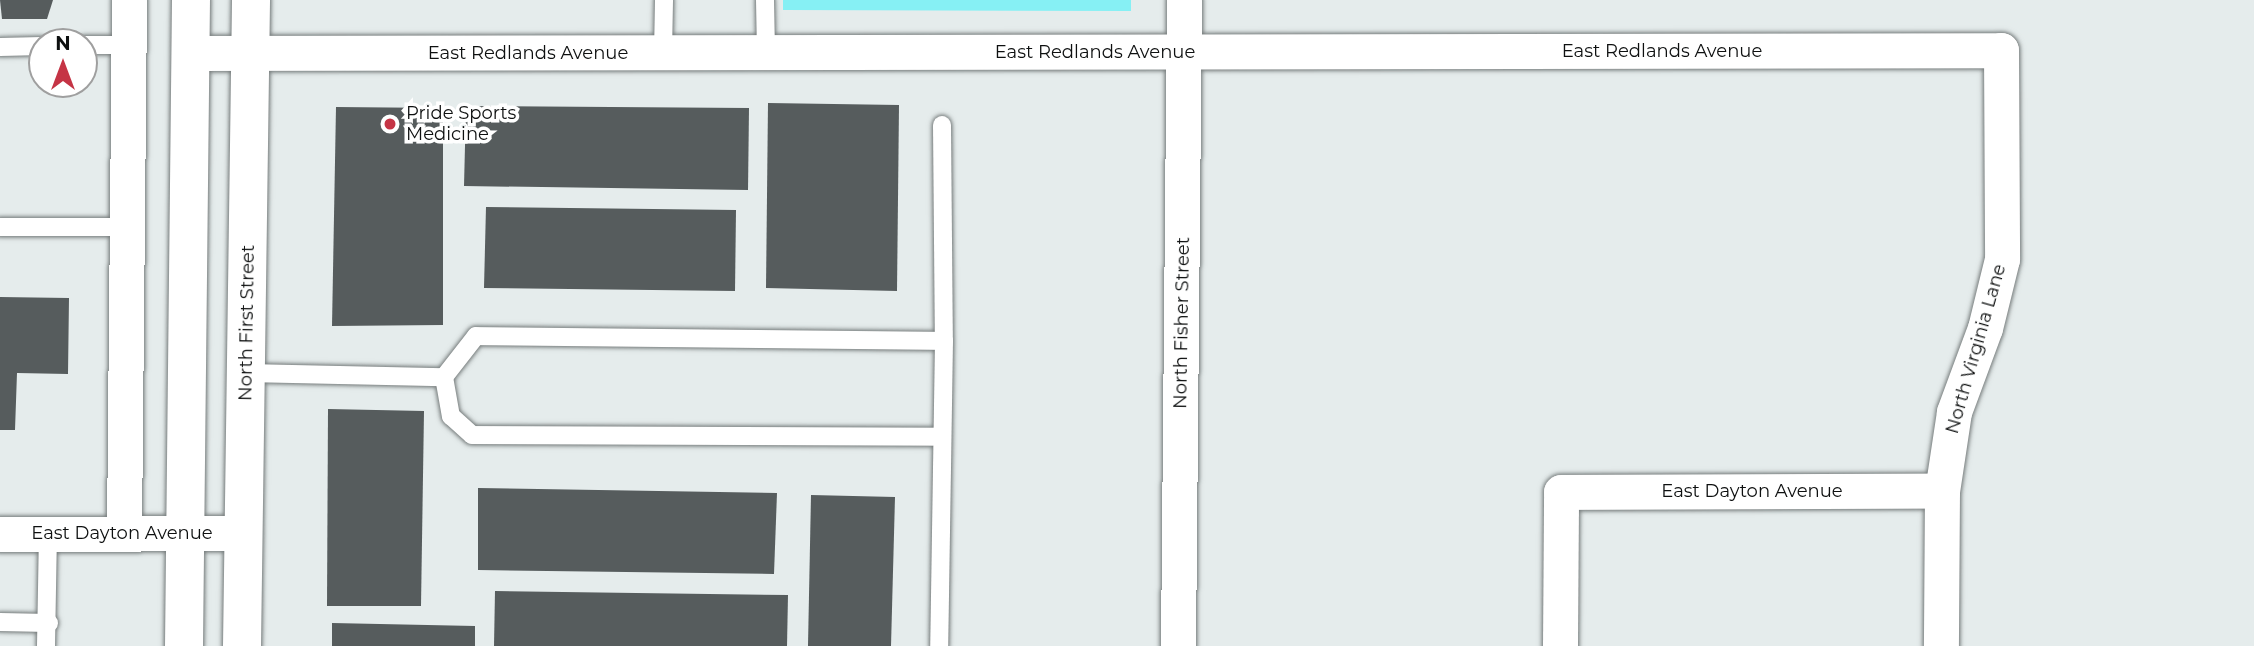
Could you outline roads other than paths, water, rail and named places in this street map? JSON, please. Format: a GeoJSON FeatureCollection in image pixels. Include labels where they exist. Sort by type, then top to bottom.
{"type":"FeatureCollection","features":[{"type":"Feature","properties":{"kind":"main road"},"geometry":{"type":"LineString","coordinates":[[184,646],[191,0]]}},
{"type":"Feature","properties":{"kind":"main road","name":"North First Street"},"geometry":{"type":"LineString","coordinates":[[242,646],[251,0]]}},
{"type":"Feature","properties":{"kind":"street"},"geometry":{"type":"LineString","coordinates":[[124,532],[129,0]]}},
{"type":"Feature","properties":{"kind":"street","name":"North Fisher Street"},"geometry":{"type":"LineString","coordinates":[[1178,646],[1184,0]]}},
{"type":"Feature","properties":{"kind":"street","name":"East Redlands Avenue"},"geometry":{"type":"LineString","coordinates":[[190,53],[2001,51]]}},
{"type":"Feature","properties":{"kind":"street","name":"North Virginia Lane"},"geometry":{"type":"LineString","coordinates":[[1941,646],[1942,491],[1954,412],[1984,328],[2002,259],[2001,51]]}},
{"type":"Feature","properties":{"kind":"street","name":"East Dayton Avenue"},"geometry":{"type":"LineString","coordinates":[[1560,646],[1561,492],[1942,491]]}},
{"type":"Feature","properties":{"kind":"street","name":"East Dayton Avenue"},"geometry":{"type":"LineString","coordinates":[[0,534],[244,533]]}},
{"type":"Feature","properties":{"kind":"lane"},"geometry":{"type":"LineString","coordinates":[[663,53],[664,0]]}},
{"type":"Feature","properties":{"kind":"lane"},"geometry":{"type":"LineString","coordinates":[[765,0],[766,53]]}},
{"type":"Feature","properties":{"kind":"lane"},"geometry":{"type":"LineString","coordinates":[[98,45],[128,45]]}},
{"type":"Feature","properties":{"kind":"lane"},"geometry":{"type":"LineString","coordinates":[[0,47],[28,46]]}},
{"type":"Feature","properties":{"kind":"lane"},"geometry":{"type":"LineString","coordinates":[[939,646],[944,341],[942,125]]}},
{"type":"Feature","properties":{"kind":"lane"},"geometry":{"type":"LineString","coordinates":[[0,227],[127,227]]}},
{"type":"Feature","properties":{"kind":"lane"},"geometry":{"type":"LineString","coordinates":[[942,437],[472,435],[451,416],[444,377],[476,336],[944,341]]}},
{"type":"Feature","properties":{"kind":"lane"},"geometry":{"type":"LineString","coordinates":[[246,373],[444,377]]}},
{"type":"Feature","properties":{"kind":"lane"},"geometry":{"type":"LineString","coordinates":[[46,646],[49,623],[48,533]]}},
{"type":"Feature","properties":{"kind":"lane"},"geometry":{"type":"LineString","coordinates":[[0,622],[49,623]]}},
{"type":"Feature","properties":{"kind":"place","name":"Pride Sports Medicine"},"geometry":{"type":"Point","coordinates":[390,124]}}]}
